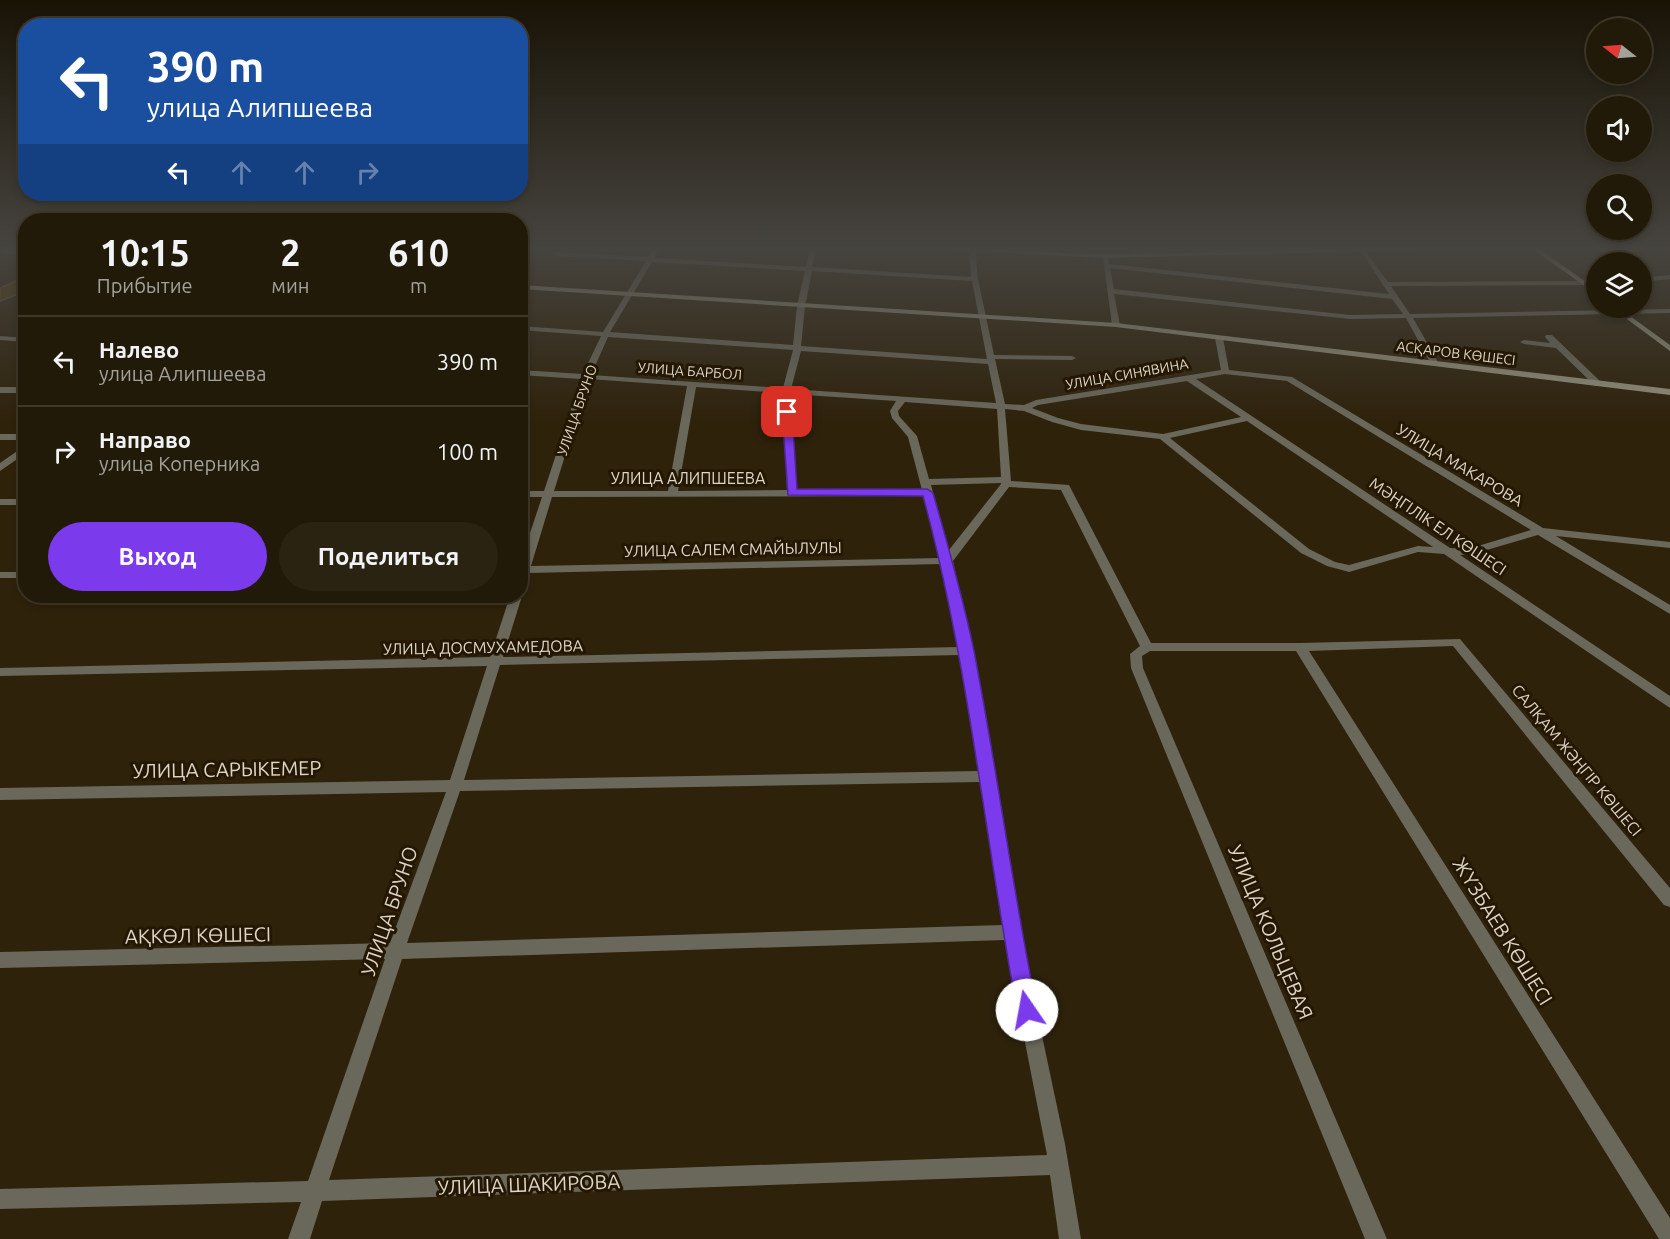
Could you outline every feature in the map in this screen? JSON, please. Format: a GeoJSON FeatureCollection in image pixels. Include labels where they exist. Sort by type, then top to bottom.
{"type":"FeatureCollection","features":[{"type":"Feature","properties":{"kind":"main road","name":"АСҚАРОВ КӨШЕСІ"},"geometry":{"type":"LineString","coordinates":[[801,306],[1116,325],[1670,392]]}},
{"type":"Feature","properties":{"kind":"main road"},"geometry":{"type":"LineString","coordinates":[[1629,318],[1670,349]]}},
{"type":"Feature","properties":{"kind":"street","name":"УЛИЦА БРУНО"},"geometry":{"type":"LineString","coordinates":[[528,554],[550,494],[586,377],[605,335],[624,306]]}},
{"type":"Feature","properties":{"kind":"street"},"geometry":{"type":"LineString","coordinates":[[792,493],[786,392],[797,349],[801,306]]}},
{"type":"Feature","properties":{"kind":"street"},"geometry":{"type":"LineString","coordinates":[[947,561],[1006,482],[1001,408],[981,306]]}},
{"type":"Feature","properties":{"kind":"street"},"geometry":{"type":"LineString","coordinates":[[1113,306],[1116,325]]}},
{"type":"Feature","properties":{"kind":"street"},"geometry":{"type":"LineString","coordinates":[[1240,306],[1338,317],[1586,311]]}},
{"type":"Feature","properties":{"kind":"street"},"geometry":{"type":"LineString","coordinates":[[1401,306],[1435,364]]}},
{"type":"Feature","properties":{"kind":"street"},"geometry":{"type":"LineString","coordinates":[[1652,311],[1670,311]]}},
{"type":"Feature","properties":{"kind":"street"},"geometry":{"type":"LineString","coordinates":[[528,329],[797,349],[991,360],[1072,358]]}},
{"type":"Feature","properties":{"kind":"street"},"geometry":{"type":"LineString","coordinates":[[1549,337],[1598,384]]}},
{"type":"Feature","properties":{"kind":"street"},"geometry":{"type":"LineString","coordinates":[[0,338],[18,339]]}},
{"type":"Feature","properties":{"kind":"street"},"geometry":{"type":"LineString","coordinates":[[1219,338],[1225,372]]}},
{"type":"Feature","properties":{"kind":"street"},"geometry":{"type":"LineString","coordinates":[[1524,342],[1572,347]]}},
{"type":"Feature","properties":{"kind":"street","name":"УЛИЦА СИНЯВИНА"},"geometry":{"type":"LineString","coordinates":[[1001,408],[1025,408],[1036,403],[1225,372]]}},
{"type":"Feature","properties":{"kind":"street","name":"УЛИЦА МАКАРОВА"},"geometry":{"type":"LineString","coordinates":[[1225,372],[1288,379],[1670,610]]}},
{"type":"Feature","properties":{"kind":"street","name":"УЛИЦА БАРБОЛ"},"geometry":{"type":"LineString","coordinates":[[528,373],[1001,408]]}},
{"type":"Feature","properties":{"kind":"street","name":"МӘҢГІЛІК ЕЛ КӨШЕСІ"},"geometry":{"type":"LineString","coordinates":[[1187,377],[1442,550],[1601,654],[1670,703]]}},
{"type":"Feature","properties":{"kind":"street"},"geometry":{"type":"LineString","coordinates":[[673,494],[692,384]]}},
{"type":"Feature","properties":{"kind":"street"},"geometry":{"type":"LineString","coordinates":[[0,390],[18,390]]}},
{"type":"Feature","properties":{"kind":"street"},"geometry":{"type":"LineString","coordinates":[[901,401],[894,411],[912,436],[947,561],[966,651],[1012,932],[1058,1165],[1070,1239]]}},
{"type":"Feature","properties":{"kind":"street"},"geometry":{"type":"LineString","coordinates":[[1025,408],[1081,427],[1163,437],[1250,418]]}},
{"type":"Feature","properties":{"kind":"street"},"geometry":{"type":"LineString","coordinates":[[0,437],[18,437]]}},
{"type":"Feature","properties":{"kind":"street"},"geometry":{"type":"LineString","coordinates":[[1163,437],[1305,551],[1331,564],[1349,569],[1418,549],[1470,552],[1539,531],[1670,545]]}},
{"type":"Feature","properties":{"kind":"street"},"geometry":{"type":"LineString","coordinates":[[0,468],[18,454]]}},
{"type":"Feature","properties":{"kind":"street"},"geometry":{"type":"LineString","coordinates":[[1006,482],[1065,488],[1147,647],[1300,647]]}},
{"type":"Feature","properties":{"kind":"street","name":"УЛИЦА АЛИПШЕЕВА"},"geometry":{"type":"LineString","coordinates":[[528,494],[792,493],[1006,482]]}},
{"type":"Feature","properties":{"kind":"street"},"geometry":{"type":"LineString","coordinates":[[0,502],[18,502]]}},
{"type":"Feature","properties":{"kind":"street","name":"УЛИЦА САЛЕМ СМАЙЫЛУЛЫ"},"geometry":{"type":"LineString","coordinates":[[528,570],[947,561]]}},
{"type":"Feature","properties":{"kind":"street"},"geometry":{"type":"LineString","coordinates":[[0,575],[18,575]]}},
{"type":"Feature","properties":{"kind":"street","name":"УЛИЦА БРУНО"},"geometry":{"type":"LineString","coordinates":[[299,1239],[396,951],[455,786],[514,603]]}},
{"type":"Feature","properties":{"kind":"street","name":"САЛҚАМ ЖӘҢГІР КӨШЕСІ"},"geometry":{"type":"LineString","coordinates":[[1300,647],[1456,642],[1668,896]]}},
{"type":"Feature","properties":{"kind":"street","name":"УЛИЦА КОЛЬЦЕВАЯ"},"geometry":{"type":"LineString","coordinates":[[1147,647],[1136,654],[1137,668],[1376,1239]]}},
{"type":"Feature","properties":{"kind":"street","name":"ЖҮЗБАЕВ КӨШЕСІ"},"geometry":{"type":"LineString","coordinates":[[1300,647],[1670,1237]]}},
{"type":"Feature","properties":{"kind":"street","name":"УЛИЦА ДОСМУХАМЕДОВА"},"geometry":{"type":"LineString","coordinates":[[0,672],[966,651]]}},
{"type":"Feature","properties":{"kind":"street","name":"УЛИЦА САРЫКЕМЕР"},"geometry":{"type":"LineString","coordinates":[[0,794],[986,776]]}},
{"type":"Feature","properties":{"kind":"street","name":"АҚКӨЛ КӨШЕСІ"},"geometry":{"type":"LineString","coordinates":[[0,960],[396,951],[1012,932]]}},
{"type":"Feature","properties":{"kind":"street","name":"УЛИЦА ШАКИРОВА"},"geometry":{"type":"LineString","coordinates":[[0,1199],[316,1191],[1058,1165]]}},
{"type":"Feature","properties":{"kind":"route"},"geometry":{"type":"LineString","coordinates":[[787,412],[792,493],[927,493],[947,561],[966,651],[1027,1010]]}}]}
